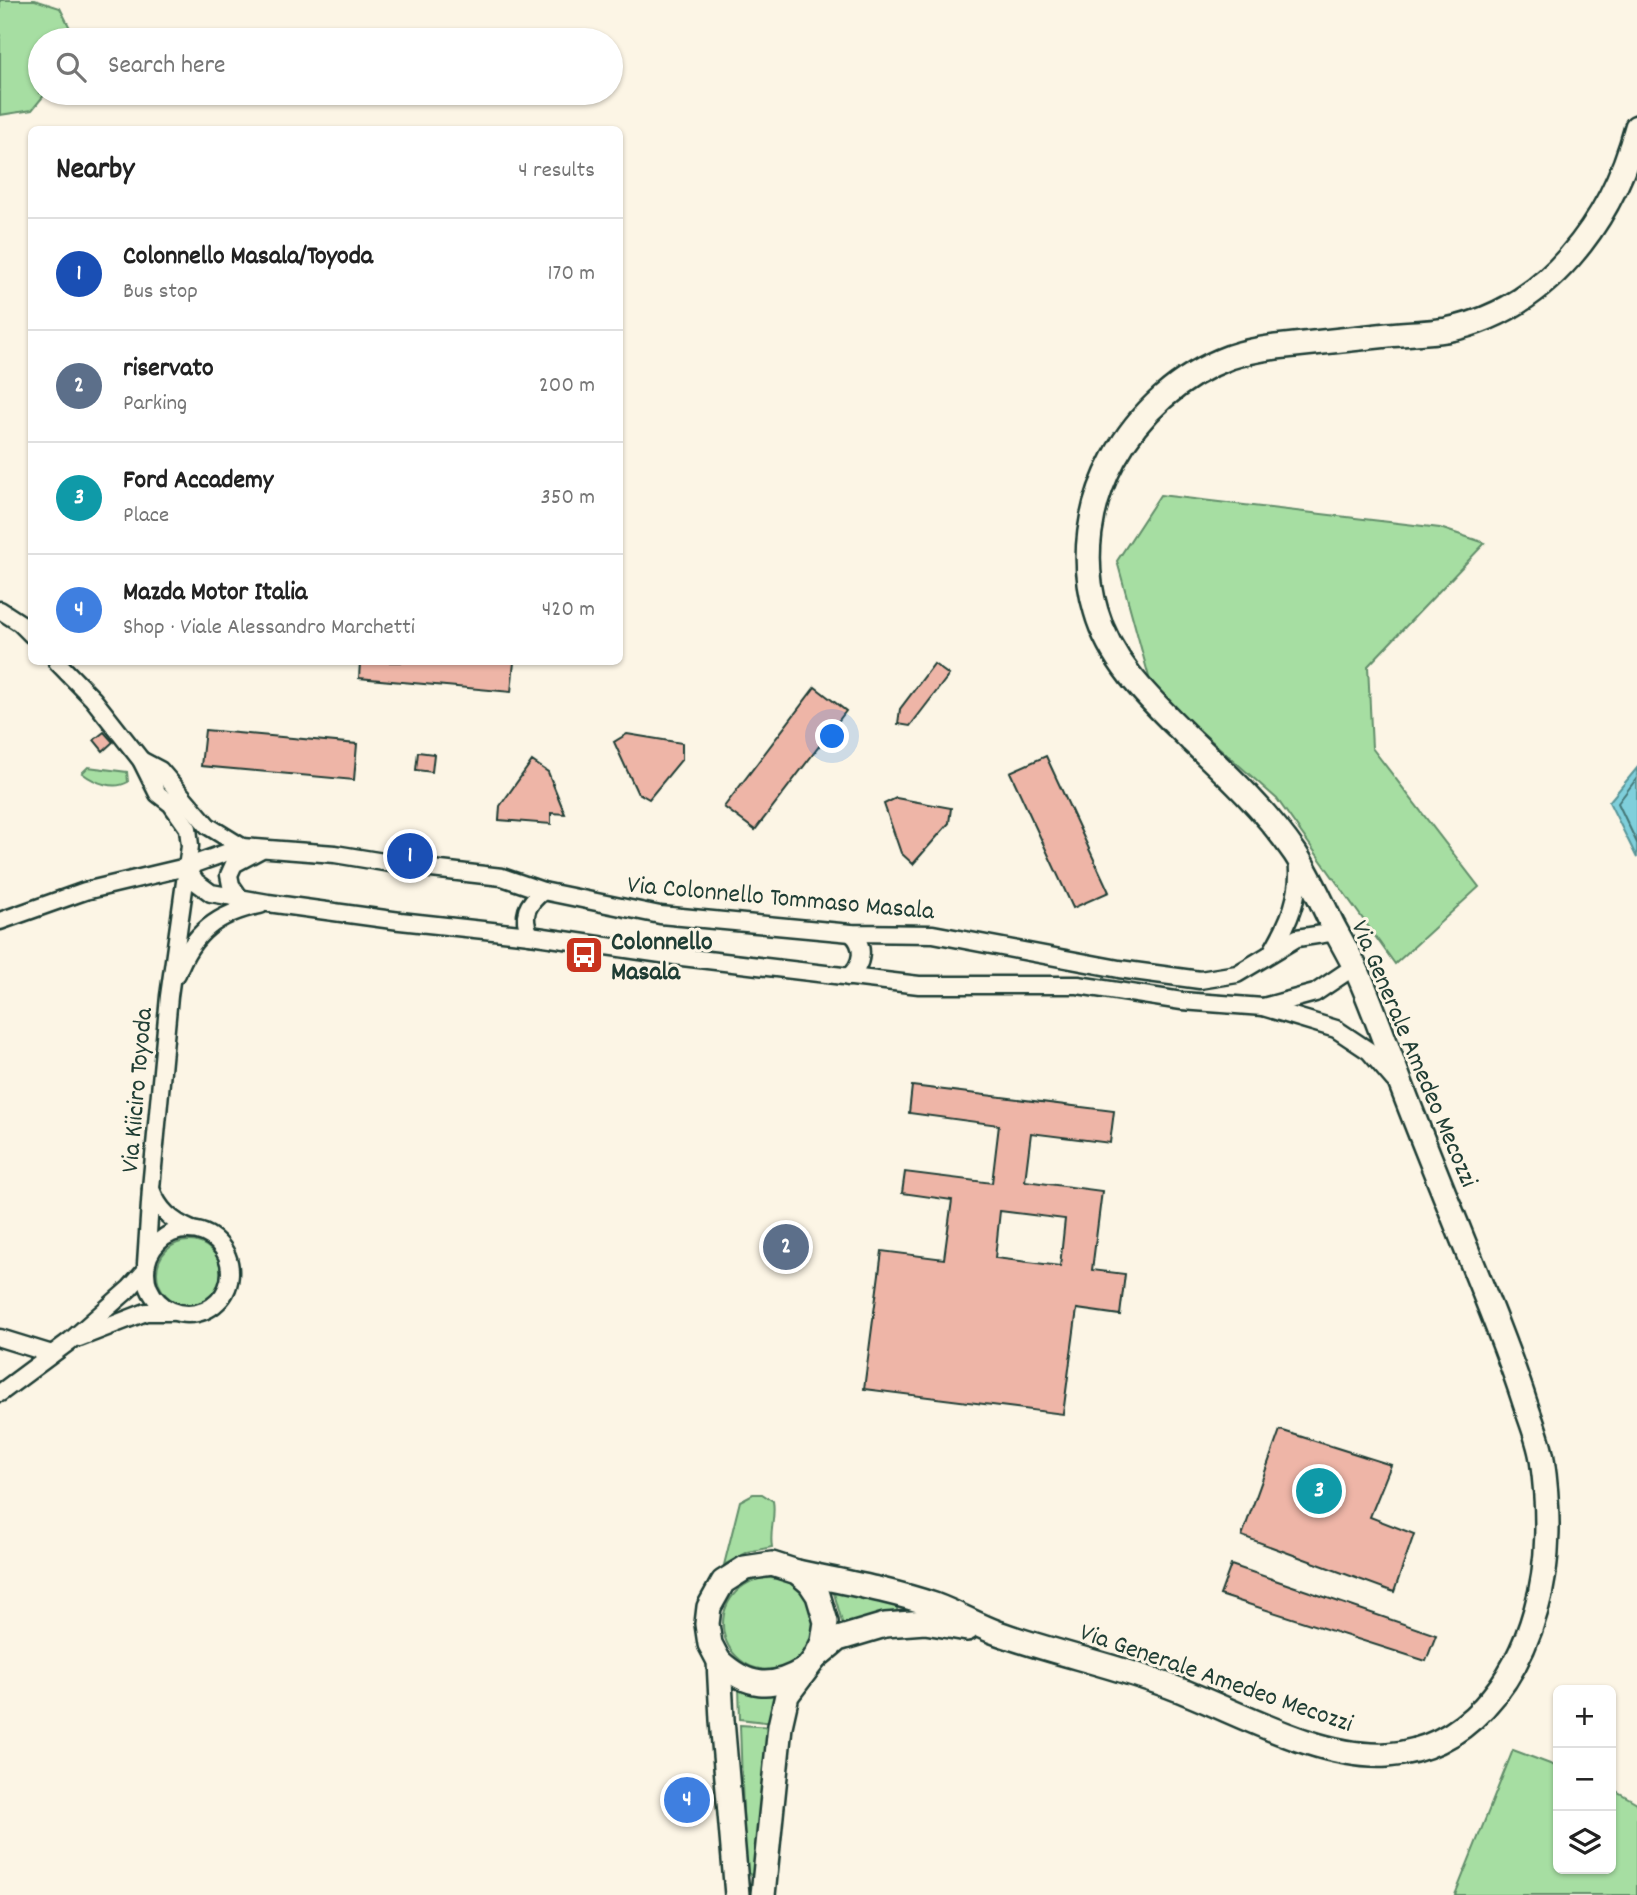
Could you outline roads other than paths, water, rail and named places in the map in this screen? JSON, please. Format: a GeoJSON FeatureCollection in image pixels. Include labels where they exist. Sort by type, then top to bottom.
{"type":"FeatureCollection","features":[{"type":"Feature","properties":{"kind":"street","name":"Via Generale Amedeo Mecozzi"},"geometry":{"type":"LineString","coordinates":[[797,1572],[868,1587],[931,1605],[999,1633],[1140,1675],[1276,1730],[1333,1750],[1356,1754],[1390,1755],[1443,1741],[1478,1715],[1514,1668],[1537,1608],[1545,1557],[1546,1500],[1541,1453],[1516,1375],[1355,967],[1297,856],[1246,793],[1150,701],[1109,643],[1097,615],[1088,573],[1091,521],[1104,476],[1120,445],[1154,407],[1181,384],[1227,358],[1276,347],[1447,330],[1501,312],[1524,298],[1564,265],[1588,234],[1619,178],[1637,127]]}},
{"type":"Feature","properties":{"kind":"street"},"geometry":{"type":"LineString","coordinates":[[0,610],[5,611],[28,631]]}},
{"type":"Feature","properties":{"kind":"street"},"geometry":{"type":"LineString","coordinates":[[60,665],[93,699],[141,760],[160,770],[208,826],[242,847]]}},
{"type":"Feature","properties":{"kind":"street","name":"Via Kiiciro Toyoda"},"geometry":{"type":"LineString","coordinates":[[141,760],[158,794],[171,804],[188,828],[190,846],[169,996],[146,1267]]}},
{"type":"Feature","properties":{"kind":"street","name":"Via Colonnello Tommaso Masala"},"geometry":{"type":"LineString","coordinates":[[0,921],[85,891],[186,867],[242,847],[335,854],[502,877],[543,891],[660,915],[851,933],[933,934],[1119,969],[1200,980],[1237,974],[1297,938],[1336,932]]}},
{"type":"Feature","properties":{"kind":"street"},"geometry":{"type":"LineString","coordinates":[[240,898],[231,885],[229,875],[234,864],[262,849]]}},
{"type":"Feature","properties":{"kind":"street"},"geometry":{"type":"LineString","coordinates":[[1269,956],[1290,919],[1294,905],[1297,856]]}},
{"type":"Feature","properties":{"kind":"street"},"geometry":{"type":"LineString","coordinates":[[186,867],[195,882],[211,893],[409,922],[919,985],[1078,985],[1182,1001],[1263,1007],[1336,1029],[1369,1051],[1404,1092]]}},
{"type":"Feature","properties":{"kind":"street"},"geometry":{"type":"LineString","coordinates":[[530,935],[524,916],[527,907],[543,891]]}},
{"type":"Feature","properties":{"kind":"street","name":"Via Kiiciro Toyoda"},"geometry":{"type":"LineString","coordinates":[[169,996],[190,946],[201,932],[237,909],[268,903]]}},
{"type":"Feature","properties":{"kind":"street"},"geometry":{"type":"LineString","coordinates":[[848,977],[857,967],[861,953],[858,941],[851,933]]}},
{"type":"Feature","properties":{"kind":"street"},"geometry":{"type":"LineString","coordinates":[[1263,1007],[1315,993],[1355,967]]}},
{"type":"Feature","properties":{"kind":"street","name":"Via Kiiciro Toyoda"},"geometry":{"type":"LineString","coordinates":[[151,1188],[164,1212],[178,1224],[192,1230]]}},
{"type":"Feature","properties":{"kind":"street"},"geometry":{"type":"LineString","coordinates":[[0,1393],[70,1341],[130,1288],[146,1267],[158,1242],[167,1236],[177,1231],[192,1230],[213,1239],[222,1247],[229,1267],[229,1282],[216,1304],[205,1311],[189,1315],[146,1312],[70,1341]]}},
{"type":"Feature","properties":{"kind":"street"},"geometry":{"type":"LineString","coordinates":[[146,1267],[147,1283],[154,1297],[162,1306],[175,1313]]}},
{"type":"Feature","properties":{"kind":"street"},"geometry":{"type":"LineString","coordinates":[[0,1338],[52,1354]]}},
{"type":"Feature","properties":{"kind":"street"},"geometry":{"type":"LineString","coordinates":[[763,1895],[780,1726],[787,1695],[809,1664],[823,1642],[826,1622],[818,1594],[810,1583],[787,1567],[760,1564],[745,1568],[723,1582],[709,1607],[707,1624],[710,1644],[719,1661],[741,1678],[762,1683],[790,1678],[809,1664]]}},
{"type":"Feature","properties":{"kind":"street","name":"Via Generale Amedeo Mecozzi"},"geometry":{"type":"LineString","coordinates":[[809,1664],[838,1639],[885,1625],[925,1622],[999,1633]]}},
{"type":"Feature","properties":{"kind":"street"},"geometry":{"type":"LineString","coordinates":[[719,1661],[737,1895]]}},
{"type":"Feature","properties":{"kind":"water"},"geometry":{"type":"Polygon","coordinates":[[[1637,768],[1637,858],[1609,802],[1637,768]]]}},
{"type":"Feature","properties":{"kind":"place","name":"Colonnello Masala/Toyoda"},"geometry":{"type":"Point","coordinates":[410,856]}},
{"type":"Feature","properties":{"kind":"place","name":"Colonnello Masala"},"geometry":{"type":"Point","coordinates":[584,955]}},
{"type":"Feature","properties":{"kind":"place","name":"riservato"},"geometry":{"type":"Point","coordinates":[786,1247]}},
{"type":"Feature","properties":{"kind":"place","name":"Ford Accademy"},"geometry":{"type":"Point","coordinates":[1319,1491]}},
{"type":"Feature","properties":{"kind":"place","name":"Mazda Motor Italia"},"geometry":{"type":"Point","coordinates":[687,1800]}}]}
